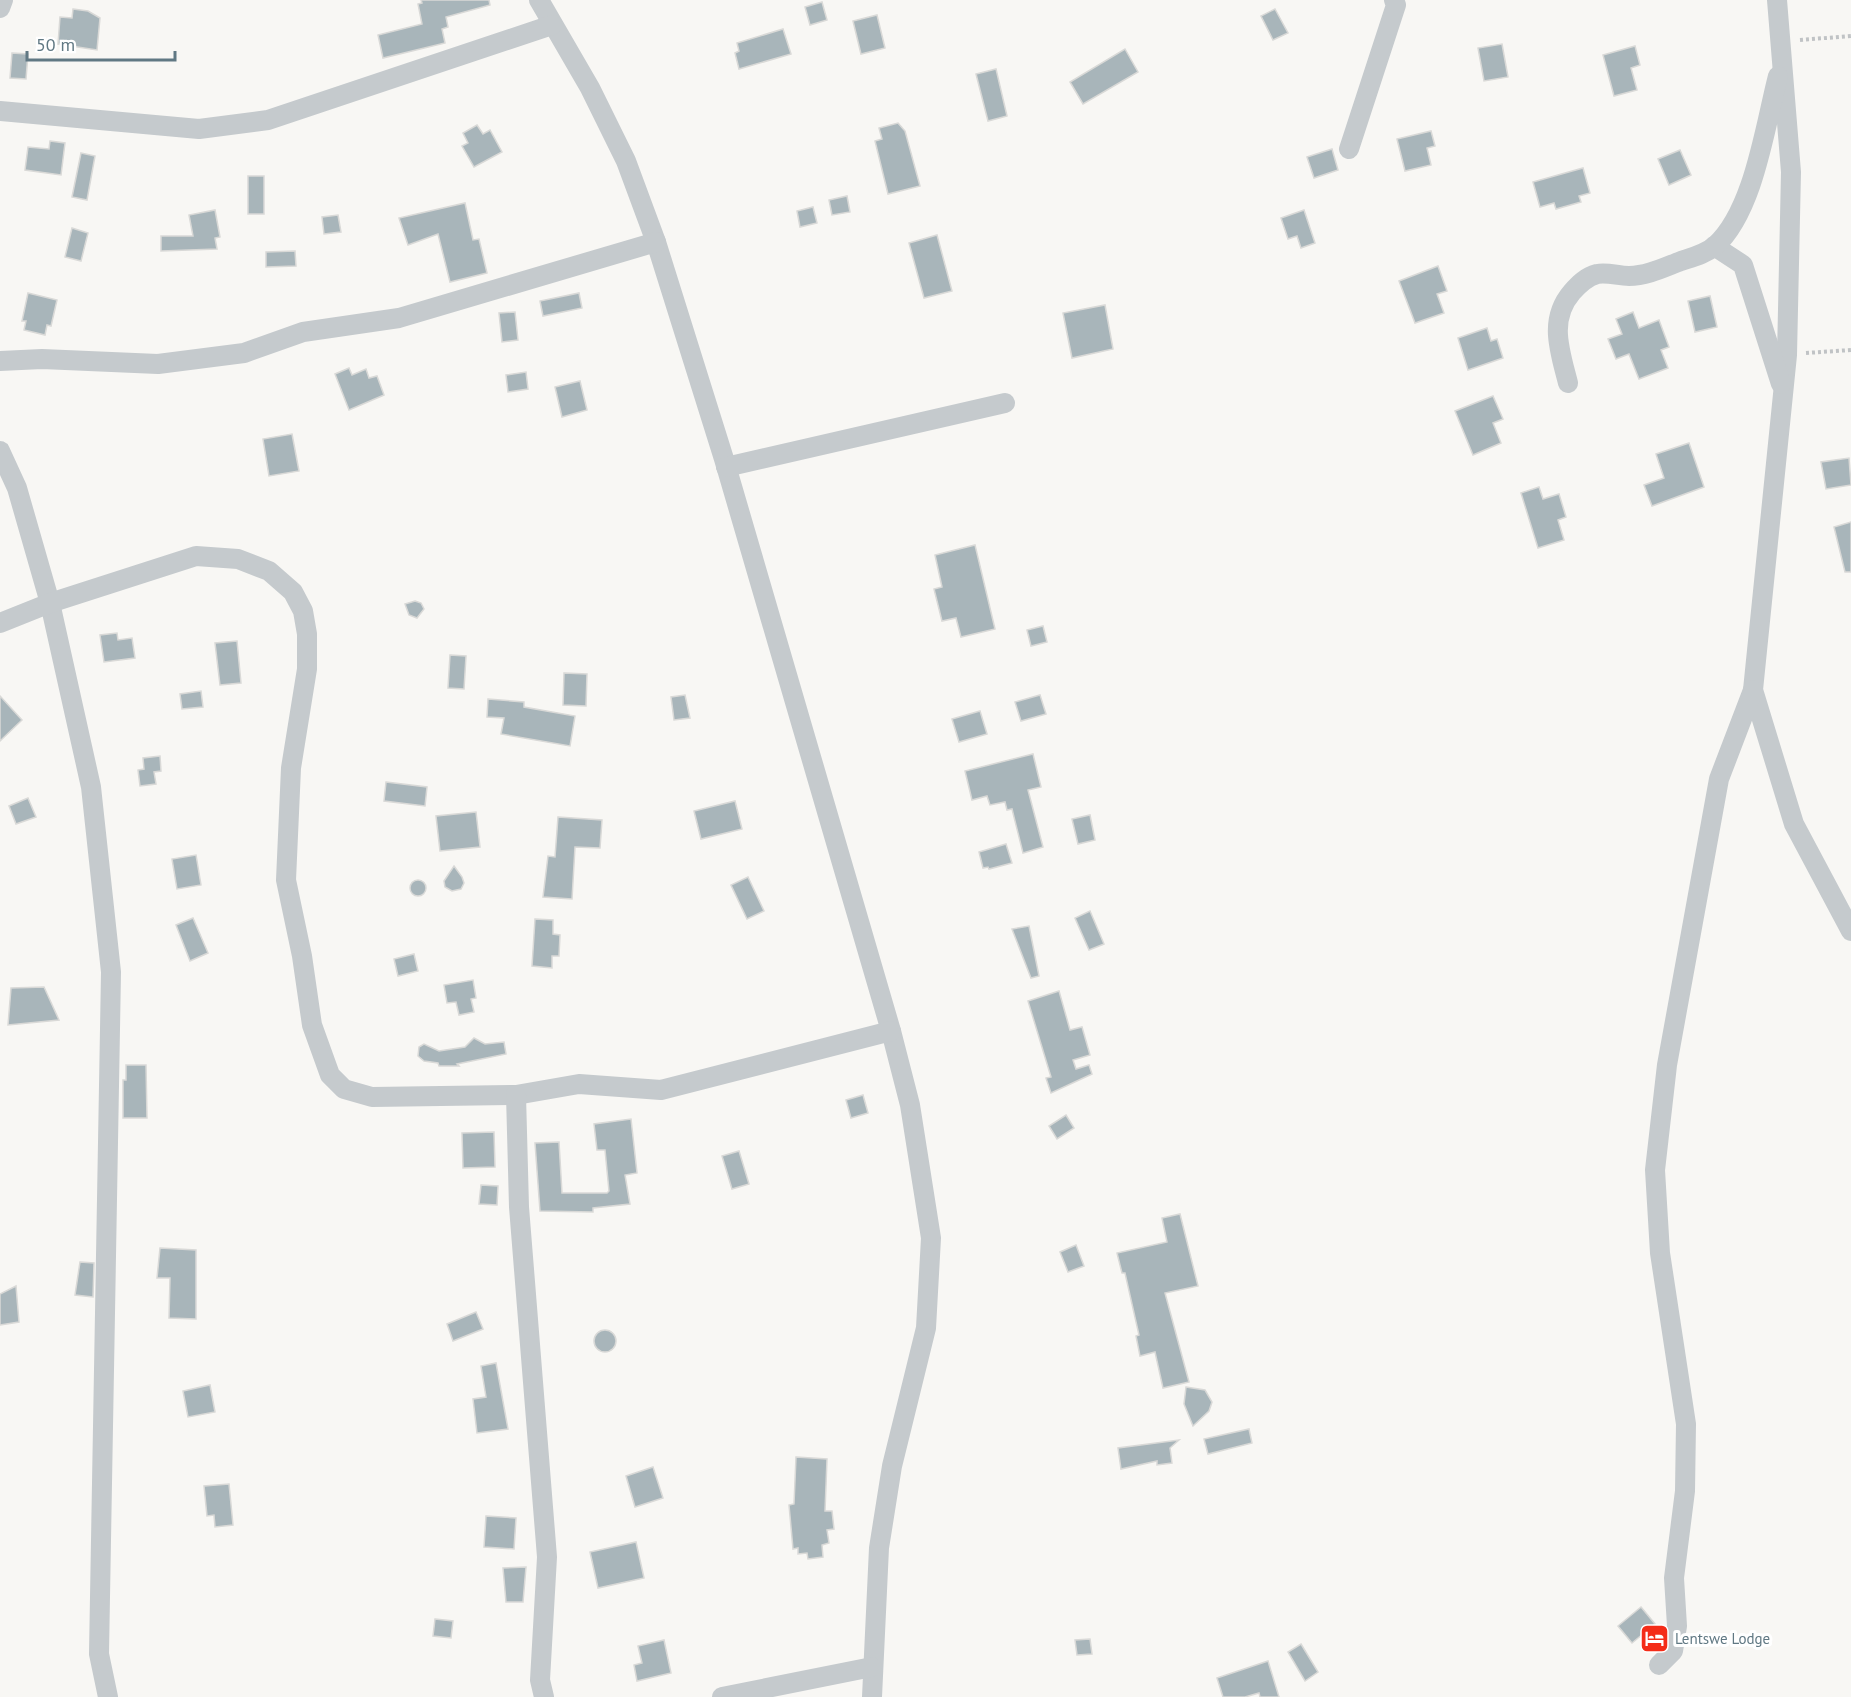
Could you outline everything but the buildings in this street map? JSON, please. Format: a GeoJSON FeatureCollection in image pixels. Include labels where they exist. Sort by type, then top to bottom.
{"type":"FeatureCollection","features":[{"type":"Feature","properties":{"kind":"street"},"geometry":{"type":"LineString","coordinates":[[0,8],[3,0]]}},
{"type":"Feature","properties":{"kind":"street"},"geometry":{"type":"LineString","coordinates":[[539,0],[590,88],[626,161],[656,242],[726,467],[891,1031],[910,1105],[932,1238],[926,1329],[892,1466],[879,1548],[872,1697]]}},
{"type":"Feature","properties":{"kind":"street"},"geometry":{"type":"LineString","coordinates":[[1659,1665],[1673,1651],[1677,1626],[1674,1578],[1684,1491],[1686,1424],[1660,1253],[1655,1170],[1667,1065],[1719,779],[1753,690],[1784,393],[1791,172],[1777,0]]}},
{"type":"Feature","properties":{"kind":"street"},"geometry":{"type":"LineString","coordinates":[[1349,149],[1397,2]]}},
{"type":"Feature","properties":{"kind":"street"},"geometry":{"type":"LineString","coordinates":[[0,111],[200,129],[256,121],[552,25]]}},
{"type":"Feature","properties":{"kind":"street"},"geometry":{"type":"LineString","coordinates":[[1568,383],[1558,344],[1558,314],[1564,301],[1581,281],[1598,274],[1641,275],[1701,254],[1714,246],[1730,227],[1741,207],[1753,172],[1781,50]]}},
{"type":"Feature","properties":{"kind":"street"},"geometry":{"type":"LineString","coordinates":[[0,361],[42,359],[158,364],[244,353],[303,332],[399,318],[656,242]]}},
{"type":"Feature","properties":{"kind":"street"},"geometry":{"type":"LineString","coordinates":[[1714,246],[1743,265],[1784,393]]}},
{"type":"Feature","properties":{"kind":"street"},"geometry":{"type":"LineString","coordinates":[[726,467],[1005,403]]}},
{"type":"Feature","properties":{"kind":"street"},"geometry":{"type":"LineString","coordinates":[[0,451],[17,488],[50,603],[91,787],[111,972],[99,1654],[108,1697]]}},
{"type":"Feature","properties":{"kind":"street"},"geometry":{"type":"LineString","coordinates":[[0,623],[50,603],[195,556],[238,559],[269,571],[293,592],[303,612],[307,634],[307,669],[291,768],[286,880],[302,956],[312,1025],[330,1075],[344,1089],[372,1097],[516,1095],[579,1083],[661,1090],[891,1031]]}},
{"type":"Feature","properties":{"kind":"street"},"geometry":{"type":"LineString","coordinates":[[1753,690],[1794,824],[1851,932]]}},
{"type":"Feature","properties":{"kind":"street"},"geometry":{"type":"LineString","coordinates":[[516,1095],[519,1207],[547,1557],[540,1680],[544,1697]]}},
{"type":"Feature","properties":{"kind":"street"},"geometry":{"type":"LineString","coordinates":[[722,1697],[872,1667]]}},
{"type":"Feature","properties":{"kind":"path"},"geometry":{"type":"LineString","coordinates":[[1781,50],[1851,36]]}},
{"type":"Feature","properties":{"kind":"path"},"geometry":{"type":"LineString","coordinates":[[1787,354],[1851,350]]}},
{"type":"Feature","properties":{"kind":"place","name":"Lentswe Lodge"},"geometry":{"type":"Point","coordinates":[1654,1639]}}]}
